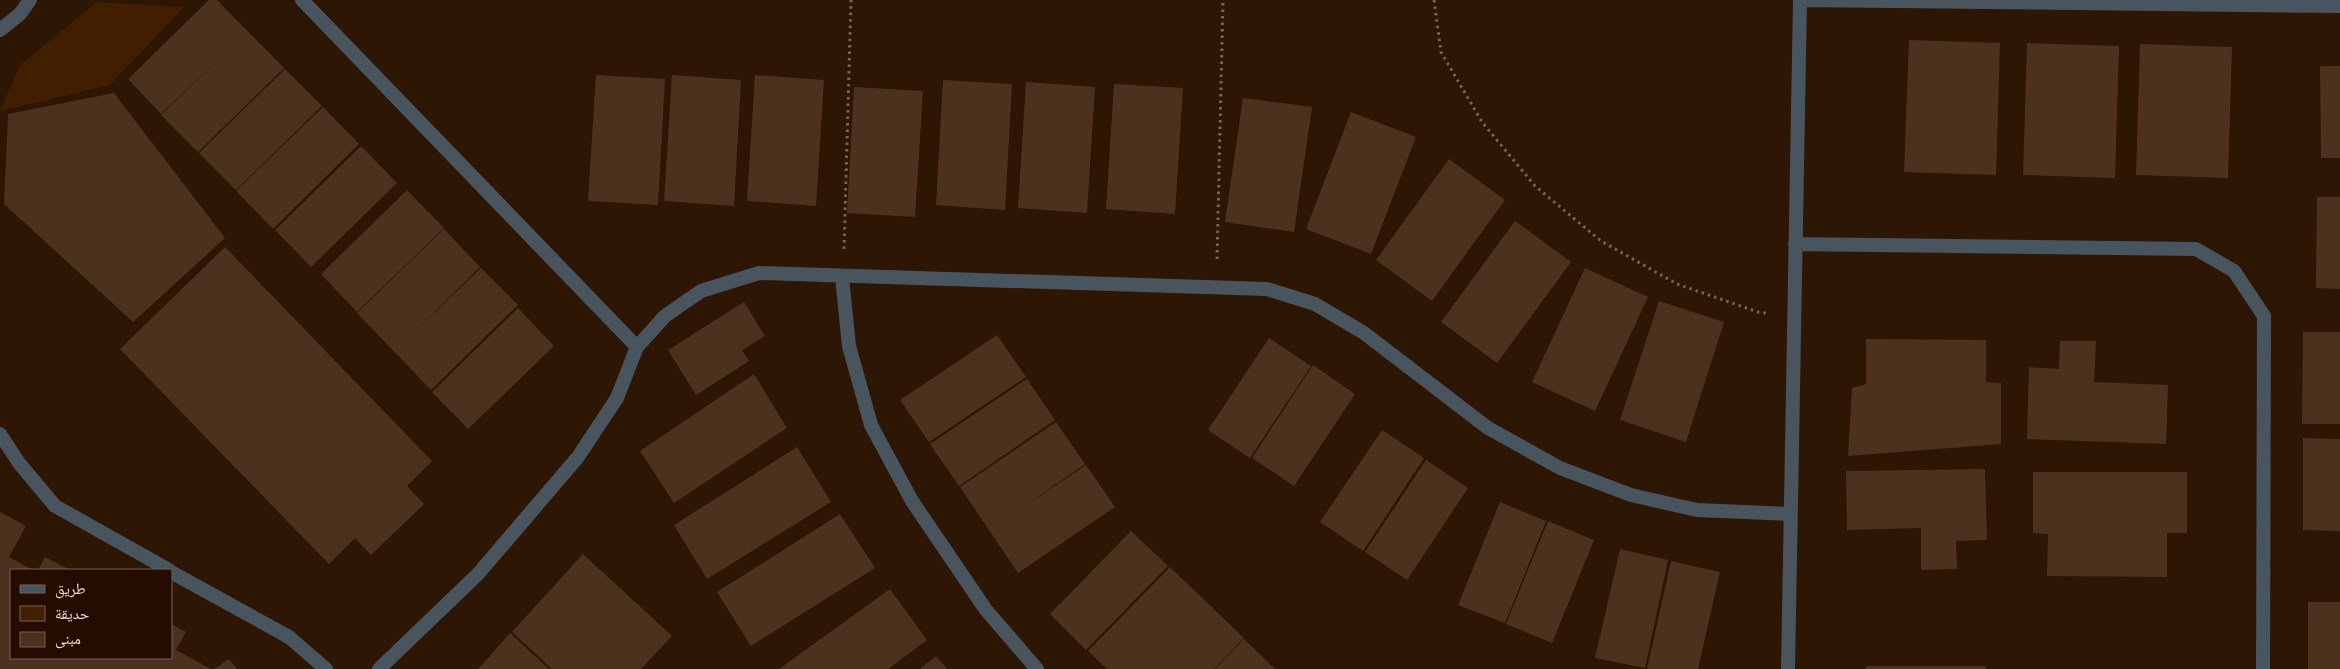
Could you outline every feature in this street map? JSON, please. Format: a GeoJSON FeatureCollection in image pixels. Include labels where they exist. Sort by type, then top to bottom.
{"type":"FeatureCollection","features":[{"type":"Feature","properties":{"kind":"street"},"geometry":{"type":"LineString","coordinates":[[0,30],[20,14],[30,0]]}},
{"type":"Feature","properties":{"kind":"street"},"geometry":{"type":"LineString","coordinates":[[302,0],[637,346]]}},
{"type":"Feature","properties":{"kind":"street"},"geometry":{"type":"LineString","coordinates":[[1788,669],[1800,0],[2274,3],[2340,6]]}},
{"type":"Feature","properties":{"kind":"street"},"geometry":{"type":"LineString","coordinates":[[1795,244],[2196,249],[2234,271],[2264,316],[2263,669]]}},
{"type":"Feature","properties":{"kind":"street"},"geometry":{"type":"LineString","coordinates":[[379,669],[478,574],[578,457],[618,398],[637,346],[664,316],[701,291],[759,274],[1267,289],[1315,304],[1364,333],[1488,428],[1560,468],[1631,495],[1697,510],[1791,514]]}},
{"type":"Feature","properties":{"kind":"street"},"geometry":{"type":"LineString","coordinates":[[842,277],[849,346],[871,425],[912,501],[986,610],[1037,669]]}},
{"type":"Feature","properties":{"kind":"street"},"geometry":{"type":"LineString","coordinates":[[0,434],[19,463],[55,506],[166,569]]}},
{"type":"Feature","properties":{"kind":"street"},"geometry":{"type":"LineString","coordinates":[[172,572],[289,637],[326,669]]}},
{"type":"Feature","properties":{"kind":"path"},"geometry":{"type":"LineString","coordinates":[[842,277],[851,0]]}},
{"type":"Feature","properties":{"kind":"path"},"geometry":{"type":"LineString","coordinates":[[1217,287],[1223,0]]}},
{"type":"Feature","properties":{"kind":"path"},"geometry":{"type":"LineString","coordinates":[[1434,0],[1441,52],[1482,122],[1536,186],[1602,242],[1676,284],[1758,312],[1794,317]]}},
{"type":"Feature","properties":{"kind":"green space"},"geometry":{"type":"Polygon","coordinates":[[[97,2],[184,7],[110,85],[0,111],[20,65],[97,2]]]}},
{"type":"Feature","properties":{"kind":"building"},"geometry":{"type":"Polygon","coordinates":[[[209,0],[217,0],[284,68],[198,152],[161,115],[227,51],[161,114],[128,79],[209,0]]]}},
{"type":"Feature","properties":{"kind":"building"},"geometry":{"type":"Polygon","coordinates":[[[1909,40],[2000,43],[1996,175],[1904,172],[1909,40]]]}},
{"type":"Feature","properties":{"kind":"building"},"geometry":{"type":"Polygon","coordinates":[[[2027,43],[2119,46],[2115,178],[2023,175],[2027,43]]]}},
{"type":"Feature","properties":{"kind":"building"},"geometry":{"type":"Polygon","coordinates":[[[2140,44],[2232,47],[2228,178],[2136,175],[2140,44]]]}},
{"type":"Feature","properties":{"kind":"building"},"geometry":{"type":"Polygon","coordinates":[[[2320,66],[2340,66],[2340,158],[2321,158],[2320,66]]]}},
{"type":"Feature","properties":{"kind":"building"},"geometry":{"type":"Polygon","coordinates":[[[285,69],[322,106],[236,190],[199,153],[285,69]]]}},
{"type":"Feature","properties":{"kind":"building"},"geometry":{"type":"Polygon","coordinates":[[[596,75],[665,79],[658,205],[588,201],[596,75]]]}},
{"type":"Feature","properties":{"kind":"building"},"geometry":{"type":"Polygon","coordinates":[[[672,75],[741,80],[734,206],[664,201],[672,75]]]}},
{"type":"Feature","properties":{"kind":"building"},"geometry":{"type":"Polygon","coordinates":[[[755,75],[824,80],[816,206],[747,201],[755,75]]]}},
{"type":"Feature","properties":{"kind":"building"},"geometry":{"type":"Polygon","coordinates":[[[943,80],[1012,84],[1005,210],[936,205],[943,80]]]}},
{"type":"Feature","properties":{"kind":"building"},"geometry":{"type":"Polygon","coordinates":[[[1026,82],[1095,87],[1087,213],[1018,208],[1026,82]]]}},
{"type":"Feature","properties":{"kind":"building"},"geometry":{"type":"Polygon","coordinates":[[[1114,84],[1183,88],[1175,214],[1106,209],[1114,84]]]}},
{"type":"Feature","properties":{"kind":"building"},"geometry":{"type":"Polygon","coordinates":[[[854,87],[923,91],[915,217],[847,213],[854,87]]]}},
{"type":"Feature","properties":{"kind":"building"},"geometry":{"type":"Polygon","coordinates":[[[114,93],[225,238],[133,322],[4,204],[8,114],[114,93]]]}},
{"type":"Feature","properties":{"kind":"building"},"geometry":{"type":"Polygon","coordinates":[[[1243,98],[1312,107],[1294,232],[1225,222],[1243,98]]]}},
{"type":"Feature","properties":{"kind":"building"},"geometry":{"type":"Polygon","coordinates":[[[323,107],[359,144],[273,229],[236,191],[323,107]]]}},
{"type":"Feature","properties":{"kind":"building"},"geometry":{"type":"Polygon","coordinates":[[[1351,112],[1416,137],[1371,254],[1306,229],[1351,112]]]}},
{"type":"Feature","properties":{"kind":"building"},"geometry":{"type":"Polygon","coordinates":[[[361,146],[397,183],[311,267],[275,230],[361,146]]]}},
{"type":"Feature","properties":{"kind":"building"},"geometry":{"type":"Polygon","coordinates":[[[1449,159],[1505,200],[1432,301],[1376,260],[1449,159]]]}},
{"type":"Feature","properties":{"kind":"building"},"geometry":{"type":"Polygon","coordinates":[[[407,190],[444,228],[357,312],[321,274],[407,190]]]}},
{"type":"Feature","properties":{"kind":"building"},"geometry":{"type":"Polygon","coordinates":[[[2317,197],[2340,197],[2340,289],[2316,288],[2317,197]]]}},
{"type":"Feature","properties":{"kind":"building"},"geometry":{"type":"Polygon","coordinates":[[[1515,221],[1571,262],[1497,363],[1441,322],[1515,221]]]}},
{"type":"Feature","properties":{"kind":"building"},"geometry":{"type":"Polygon","coordinates":[[[444,229],[480,267],[413,333],[481,268],[518,305],[431,390],[357,313],[444,229]]]}},
{"type":"Feature","properties":{"kind":"building"},"geometry":{"type":"Polygon","coordinates":[[[225,247],[432,461],[407,486],[424,504],[371,555],[355,538],[329,564],[120,349],[225,247]]]}},
{"type":"Feature","properties":{"kind":"building"},"geometry":{"type":"Polygon","coordinates":[[[1585,268],[1648,297],[1595,411],[1532,382],[1585,268]]]}},
{"type":"Feature","properties":{"kind":"building"},"geometry":{"type":"Polygon","coordinates":[[[1659,301],[1724,322],[1686,442],[1620,420],[1659,301]]]}},
{"type":"Feature","properties":{"kind":"building"},"geometry":{"type":"Polygon","coordinates":[[[744,302],[765,336],[742,350],[749,361],[696,395],[668,350],[744,302]]]}},
{"type":"Feature","properties":{"kind":"building"},"geometry":{"type":"Polygon","coordinates":[[[518,308],[554,346],[468,429],[432,392],[518,308]]]}},
{"type":"Feature","properties":{"kind":"building"},"geometry":{"type":"Polygon","coordinates":[[[2303,332],[2340,332],[2340,424],[2302,424],[2303,332]]]}},
{"type":"Feature","properties":{"kind":"building"},"geometry":{"type":"Polygon","coordinates":[[[997,335],[1026,377],[929,442],[900,400],[997,335]]]}},
{"type":"Feature","properties":{"kind":"building"},"geometry":{"type":"Polygon","coordinates":[[[1269,338],[1311,366],[1250,458],[1208,430],[1269,338]]]}},
{"type":"Feature","properties":{"kind":"building"},"geometry":{"type":"Polygon","coordinates":[[[1866,339],[1986,340],[1986,382],[2001,383],[2001,444],[1848,456],[1852,388],[1866,384],[1866,339]]]}},
{"type":"Feature","properties":{"kind":"building"},"geometry":{"type":"Polygon","coordinates":[[[2060,341],[2096,341],[2094,382],[2168,385],[2166,444],[2027,439],[2029,367],[2059,369],[2060,341]]]}},
{"type":"Feature","properties":{"kind":"building"},"geometry":{"type":"Polygon","coordinates":[[[1313,365],[1355,394],[1294,486],[1252,458],[1313,365]]]}},
{"type":"Feature","properties":{"kind":"building"},"geometry":{"type":"Polygon","coordinates":[[[754,374],[787,428],[674,503],[640,451],[754,374]]]}},
{"type":"Feature","properties":{"kind":"building"},"geometry":{"type":"Polygon","coordinates":[[[1027,379],[1055,420],[959,486],[930,444],[1027,379]]]}},
{"type":"Feature","properties":{"kind":"building"},"geometry":{"type":"Polygon","coordinates":[[[1056,422],[1085,464],[1019,510],[1086,465],[1115,507],[1018,573],[960,487],[1056,422]]]}},
{"type":"Feature","properties":{"kind":"building"},"geometry":{"type":"Polygon","coordinates":[[[1382,430],[1424,458],[1363,551],[1320,522],[1382,430]]]}},
{"type":"Feature","properties":{"kind":"building"},"geometry":{"type":"Polygon","coordinates":[[[2303,438],[2340,439],[2340,531],[2303,530],[2303,438]]]}},
{"type":"Feature","properties":{"kind":"building"},"geometry":{"type":"Polygon","coordinates":[[[797,447],[831,502],[707,579],[674,525],[797,447]]]}},
{"type":"Feature","properties":{"kind":"building"},"geometry":{"type":"Polygon","coordinates":[[[1426,460],[1468,488],[1407,580],[1365,552],[1426,460]]]}},
{"type":"Feature","properties":{"kind":"building"},"geometry":{"type":"Polygon","coordinates":[[[1985,469],[1987,540],[1956,541],[1957,569],[1921,570],[1921,528],[1847,530],[1846,471],[1985,469]]]}},
{"type":"Feature","properties":{"kind":"building"},"geometry":{"type":"Polygon","coordinates":[[[2033,472],[2187,472],[2187,533],[2167,533],[2167,577],[2047,576],[2048,534],[2033,533],[2033,472]]]}},
{"type":"Feature","properties":{"kind":"building"},"geometry":{"type":"Polygon","coordinates":[[[1500,502],[1546,521],[1505,623],[1458,605],[1500,502]]]}},
{"type":"Feature","properties":{"kind":"building"},"geometry":{"type":"Polygon","coordinates":[[[0,512],[26,526],[9,557],[31,569],[10,569],[10,659],[172,659],[172,625],[186,632],[176,650],[211,669],[0,669],[0,512]]]}},
{"type":"Feature","properties":{"kind":"building"},"geometry":{"type":"Polygon","coordinates":[[[840,514],[875,568],[751,646],[717,592],[840,514]]]}},
{"type":"Feature","properties":{"kind":"building"},"geometry":{"type":"Polygon","coordinates":[[[1548,521],[1594,540],[1552,643],[1506,624],[1548,521]]]}},
{"type":"Feature","properties":{"kind":"building"},"geometry":{"type":"Polygon","coordinates":[[[1131,531],[1168,566],[1086,650],[1050,614],[1131,531]]]}},
{"type":"Feature","properties":{"kind":"building"},"geometry":{"type":"Polygon","coordinates":[[[1620,549],[1668,560],[1645,668],[1595,658],[1620,549]]]}},
{"type":"Feature","properties":{"kind":"building"},"geometry":{"type":"Polygon","coordinates":[[[583,554],[672,636],[641,669],[552,669],[512,632],[583,554]]]}},
{"type":"Feature","properties":{"kind":"building"},"geometry":{"type":"Polygon","coordinates":[[[45,557],[68,569],[39,569],[45,557]]]}},
{"type":"Feature","properties":{"kind":"building"},"geometry":{"type":"Polygon","coordinates":[[[1671,561],[1720,572],[1698,669],[1647,669],[1671,561]]]}},
{"type":"Feature","properties":{"kind":"building"},"geometry":{"type":"Polygon","coordinates":[[[1170,567],[1244,638],[1214,669],[1107,669],[1088,651],[1170,567]]]}},
{"type":"Feature","properties":{"kind":"building"},"geometry":{"type":"Polygon","coordinates":[[[890,589],[927,640],[888,669],[779,669],[890,589]]]}},
{"type":"Feature","properties":{"kind":"building"},"geometry":{"type":"Polygon","coordinates":[[[2308,602],[2340,602],[2340,669],[2308,669],[2308,602]]]}},
{"type":"Feature","properties":{"kind":"building"},"geometry":{"type":"Polygon","coordinates":[[[510,633],[549,669],[478,669],[510,633]]]}},
{"type":"Feature","properties":{"kind":"building"},"geometry":{"type":"Polygon","coordinates":[[[1244,639],[1275,669],[1215,669],[1244,639]]]}},
{"type":"Feature","properties":{"kind":"building"},"geometry":{"type":"Polygon","coordinates":[[[936,656],[947,669],[920,669],[936,656]]]}},
{"type":"Feature","properties":{"kind":"building"},"geometry":{"type":"Polygon","coordinates":[[[229,659],[237,669],[214,669],[229,659]]]}},
{"type":"Feature","properties":{"kind":"building"},"geometry":{"type":"Polygon","coordinates":[[[1866,666],[1986,666],[1986,669],[1866,669],[1866,666]]]}}]}
